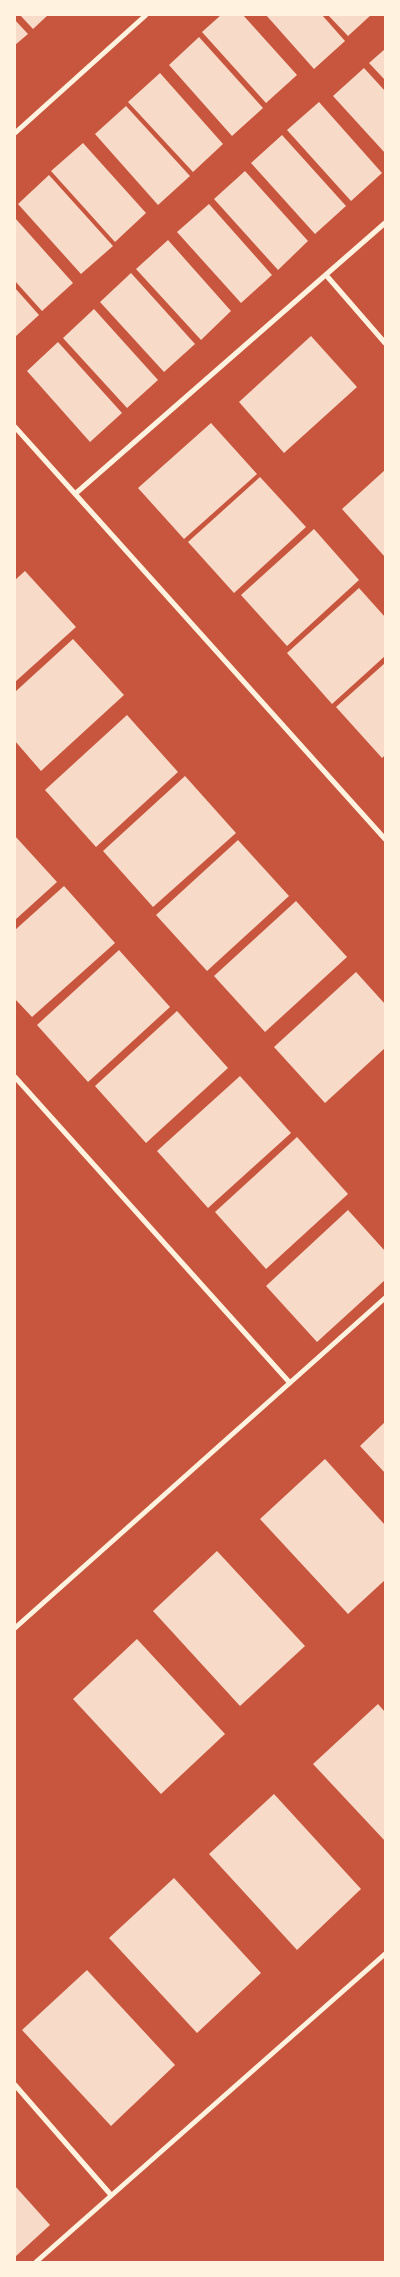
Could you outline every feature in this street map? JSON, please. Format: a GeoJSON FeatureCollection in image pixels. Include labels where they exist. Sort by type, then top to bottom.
{"type":"FeatureCollection","features":[{"type":"Feature","properties":{"kind":"street"},"geometry":{"type":"LineString","coordinates":[[15,133],[146,15]]}},
{"type":"Feature","properties":{"kind":"street"},"geometry":{"type":"LineString","coordinates":[[75,494],[385,223]]}},
{"type":"Feature","properties":{"kind":"street"},"geometry":{"type":"LineString","coordinates":[[326,275],[385,343]]}},
{"type":"Feature","properties":{"kind":"street"},"geometry":{"type":"LineString","coordinates":[[15,427],[385,839]]}},
{"type":"Feature","properties":{"kind":"street"},"geometry":{"type":"LineString","coordinates":[[15,1077],[290,1383]]}},
{"type":"Feature","properties":{"kind":"street"},"geometry":{"type":"LineString","coordinates":[[15,1628],[385,1298]]}},
{"type":"Feature","properties":{"kind":"street"},"geometry":{"type":"LineString","coordinates":[[36,2262],[385,1954]]}},
{"type":"Feature","properties":{"kind":"street"},"geometry":{"type":"LineString","coordinates":[[15,2085],[112,2196]]}},
{"type":"Feature","properties":{"kind":"building"},"geometry":{"type":"Polygon","coordinates":[[[20,15],[48,15],[33,29],[20,15]]]}},
{"type":"Feature","properties":{"kind":"building"},"geometry":{"type":"Polygon","coordinates":[[[221,15],[243,15],[297,75],[266,103],[202,32],[221,15]]]}},
{"type":"Feature","properties":{"kind":"building"},"geometry":{"type":"Polygon","coordinates":[[[266,15],[322,15],[345,41],[314,69],[266,15]]]}},
{"type":"Feature","properties":{"kind":"building"},"geometry":{"type":"Polygon","coordinates":[[[328,15],[371,15],[348,36],[328,15]]]}},
{"type":"Feature","properties":{"kind":"building"},"geometry":{"type":"Polygon","coordinates":[[[15,20],[28,34],[15,45],[15,20]]]}},
{"type":"Feature","properties":{"kind":"building"},"geometry":{"type":"Polygon","coordinates":[[[199,37],[263,108],[232,136],[169,65],[199,37]]]}},
{"type":"Feature","properties":{"kind":"building"},"geometry":{"type":"Polygon","coordinates":[[[385,49],[385,80],[369,63],[385,49]]]}},
{"type":"Feature","properties":{"kind":"building"},"geometry":{"type":"Polygon","coordinates":[[[364,68],[385,91],[385,153],[333,96],[364,68]]]}},
{"type":"Feature","properties":{"kind":"building"},"geometry":{"type":"Polygon","coordinates":[[[160,73],[223,144],[193,172],[128,102],[160,73]]]}},
{"type":"Feature","properties":{"kind":"building"},"geometry":{"type":"Polygon","coordinates":[[[319,102],[382,173],[351,201],[287,130],[319,102]]]}},
{"type":"Feature","properties":{"kind":"building"},"geometry":{"type":"Polygon","coordinates":[[[126,106],[190,176],[158,205],[95,134],[126,106]]]}},
{"type":"Feature","properties":{"kind":"building"},"geometry":{"type":"Polygon","coordinates":[[[282,135],[346,206],[315,234],[251,163],[282,135]]]}},
{"type":"Feature","properties":{"kind":"building"},"geometry":{"type":"Polygon","coordinates":[[[83,143],[146,213],[115,242],[51,171],[83,143]]]}},
{"type":"Feature","properties":{"kind":"building"},"geometry":{"type":"Polygon","coordinates":[[[245,171],[308,241],[278,270],[214,199],[245,171]]]}},
{"type":"Feature","properties":{"kind":"building"},"geometry":{"type":"Polygon","coordinates":[[[49,175],[113,246],[81,274],[18,204],[49,175]]]}},
{"type":"Feature","properties":{"kind":"building"},"geometry":{"type":"Polygon","coordinates":[[[209,204],[272,275],[241,303],[177,232],[209,204]]]}},
{"type":"Feature","properties":{"kind":"building"},"geometry":{"type":"Polygon","coordinates":[[[15,218],[73,283],[42,311],[15,281],[15,218]]]}},
{"type":"Feature","properties":{"kind":"building"},"geometry":{"type":"Polygon","coordinates":[[[168,240],[231,311],[201,340],[136,269],[168,240]]]}},
{"type":"Feature","properties":{"kind":"building"},"geometry":{"type":"Polygon","coordinates":[[[131,273],[195,344],[164,372],[100,302],[131,273]]]}},
{"type":"Feature","properties":{"kind":"building"},"geometry":{"type":"Polygon","coordinates":[[[15,288],[39,315],[15,337],[15,288]]]}},
{"type":"Feature","properties":{"kind":"building"},"geometry":{"type":"Polygon","coordinates":[[[94,309],[158,380],[127,408],[63,338],[94,309]]]}},
{"type":"Feature","properties":{"kind":"building"},"geometry":{"type":"Polygon","coordinates":[[[311,336],[357,387],[284,453],[239,402],[311,336]]]}},
{"type":"Feature","properties":{"kind":"building"},"geometry":{"type":"Polygon","coordinates":[[[58,342],[122,413],[90,442],[27,371],[58,342]]]}},
{"type":"Feature","properties":{"kind":"building"},"geometry":{"type":"Polygon","coordinates":[[[211,423],[257,474],[184,539],[138,488],[211,423]]]}},
{"type":"Feature","properties":{"kind":"building"},"geometry":{"type":"Polygon","coordinates":[[[385,470],[385,557],[342,509],[385,470]]]}},
{"type":"Feature","properties":{"kind":"building"},"geometry":{"type":"Polygon","coordinates":[[[260,477],[306,527],[234,593],[188,542],[260,477]]]}},
{"type":"Feature","properties":{"kind":"building"},"geometry":{"type":"Polygon","coordinates":[[[314,529],[359,580],[287,646],[241,595],[314,529]]]}},
{"type":"Feature","properties":{"kind":"building"},"geometry":{"type":"Polygon","coordinates":[[[25,571],[76,627],[15,682],[15,580],[25,571]]]}},
{"type":"Feature","properties":{"kind":"building"},"geometry":{"type":"Polygon","coordinates":[[[359,588],[385,617],[385,656],[332,704],[287,653],[359,588]]]}},
{"type":"Feature","properties":{"kind":"building"},"geometry":{"type":"Polygon","coordinates":[[[73,639],[124,695],[41,771],[15,741],[15,692],[73,639]]]}},
{"type":"Feature","properties":{"kind":"building"},"geometry":{"type":"Polygon","coordinates":[[[385,663],[385,755],[382,758],[336,707],[385,663]]]}},
{"type":"Feature","properties":{"kind":"building"},"geometry":{"type":"Polygon","coordinates":[[[127,715],[178,772],[96,847],[45,790],[127,715]]]}},
{"type":"Feature","properties":{"kind":"building"},"geometry":{"type":"Polygon","coordinates":[[[185,776],[236,833],[153,907],[103,851],[185,776]]]}},
{"type":"Feature","properties":{"kind":"building"},"geometry":{"type":"Polygon","coordinates":[[[15,836],[57,882],[15,920],[15,836]]]}},
{"type":"Feature","properties":{"kind":"building"},"geometry":{"type":"Polygon","coordinates":[[[238,840],[289,896],[207,971],[156,915],[238,840]]]}},
{"type":"Feature","properties":{"kind":"building"},"geometry":{"type":"Polygon","coordinates":[[[64,886],[115,943],[32,1017],[15,999],[15,930],[64,886]]]}},
{"type":"Feature","properties":{"kind":"building"},"geometry":{"type":"Polygon","coordinates":[[[296,901],[347,957],[265,1032],[214,976],[296,901]]]}},
{"type":"Feature","properties":{"kind":"building"},"geometry":{"type":"Polygon","coordinates":[[[119,950],[170,1007],[88,1082],[37,1025],[119,950]]]}},
{"type":"Feature","properties":{"kind":"building"},"geometry":{"type":"Polygon","coordinates":[[[356,972],[385,1004],[385,1048],[325,1103],[274,1047],[356,972]]]}},
{"type":"Feature","properties":{"kind":"building"},"geometry":{"type":"Polygon","coordinates":[[[177,1011],[228,1068],[146,1143],[95,1086],[177,1011]]]}},
{"type":"Feature","properties":{"kind":"building"},"geometry":{"type":"Polygon","coordinates":[[[240,1076],[291,1133],[208,1208],[157,1151],[240,1076]]]}},
{"type":"Feature","properties":{"kind":"building"},"geometry":{"type":"Polygon","coordinates":[[[297,1137],[348,1194],[266,1269],[215,1212],[297,1137]]]}},
{"type":"Feature","properties":{"kind":"building"},"geometry":{"type":"Polygon","coordinates":[[[348,1210],[385,1251],[385,1280],[317,1342],[266,1286],[348,1210]]]}},
{"type":"Feature","properties":{"kind":"building"},"geometry":{"type":"Polygon","coordinates":[[[385,1422],[385,1473],[360,1446],[385,1422]]]}},
{"type":"Feature","properties":{"kind":"building"},"geometry":{"type":"Polygon","coordinates":[[[325,1459],[385,1525],[385,1580],[348,1614],[260,1519],[325,1459]]]}},
{"type":"Feature","properties":{"kind":"building"},"geometry":{"type":"Polygon","coordinates":[[[217,1551],[305,1646],[240,1706],[153,1611],[217,1551]]]}},
{"type":"Feature","properties":{"kind":"building"},"geometry":{"type":"Polygon","coordinates":[[[137,1639],[225,1734],[161,1794],[73,1699],[137,1639]]]}},
{"type":"Feature","properties":{"kind":"building"},"geometry":{"type":"Polygon","coordinates":[[[378,1704],[385,1712],[385,1841],[313,1764],[378,1704]]]}},
{"type":"Feature","properties":{"kind":"building"},"geometry":{"type":"Polygon","coordinates":[[[274,1794],[361,1889],[297,1950],[209,1854],[274,1794]]]}},
{"type":"Feature","properties":{"kind":"building"},"geometry":{"type":"Polygon","coordinates":[[[174,1878],[261,1973],[197,2033],[109,1938],[174,1878]]]}},
{"type":"Feature","properties":{"kind":"building"},"geometry":{"type":"Polygon","coordinates":[[[87,1970],[175,2065],[111,2126],[22,2030],[87,1970]]]}},
{"type":"Feature","properties":{"kind":"building"},"geometry":{"type":"Polygon","coordinates":[[[15,2186],[50,2225],[15,2257],[15,2186]]]}}]}
